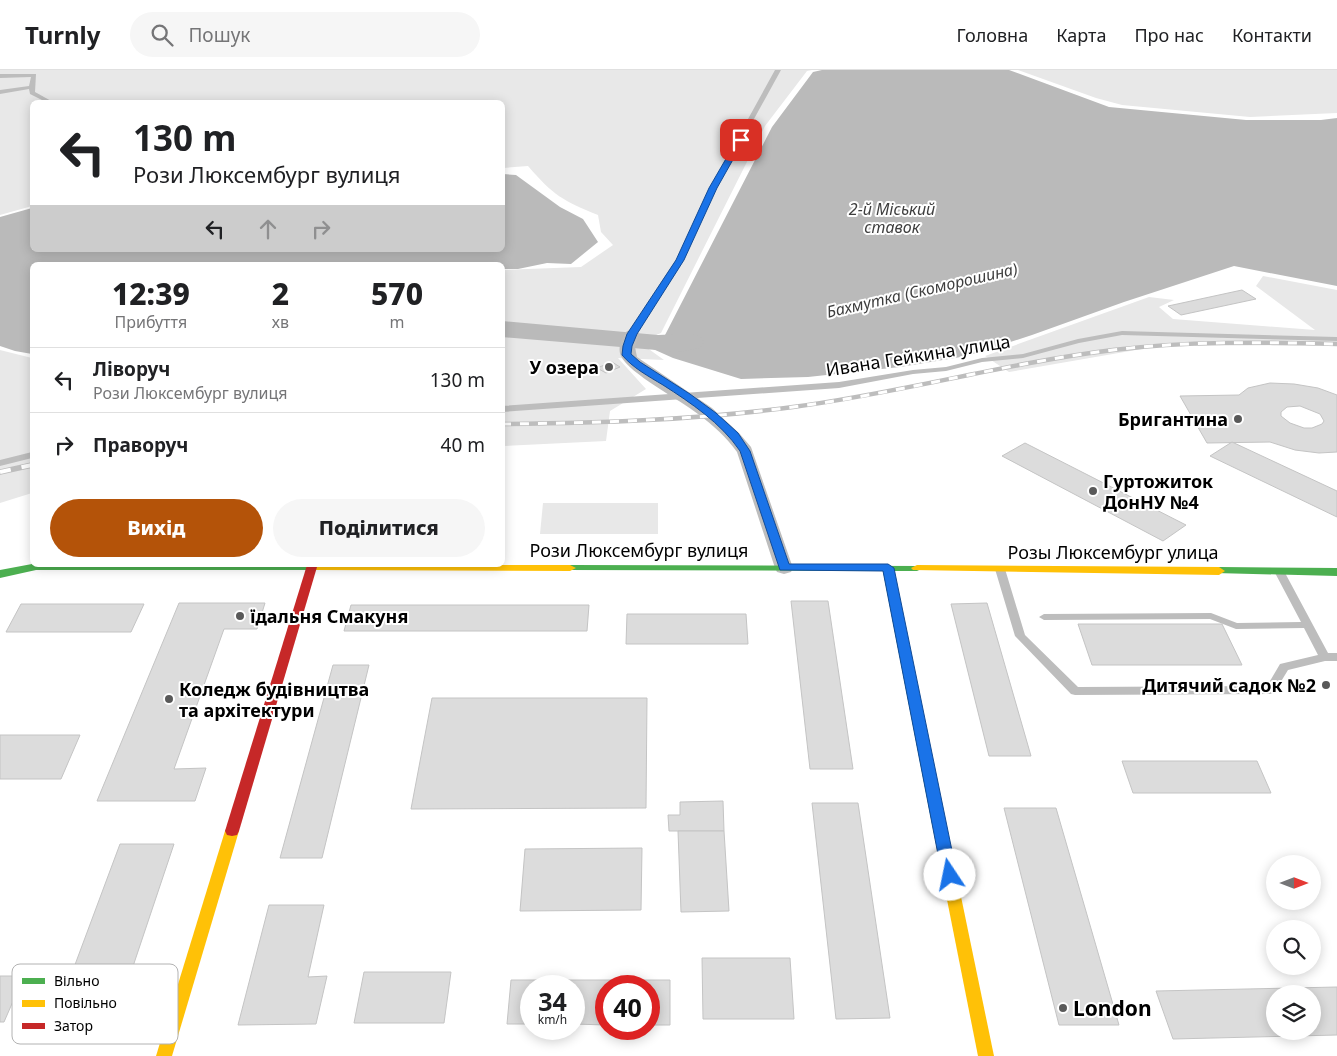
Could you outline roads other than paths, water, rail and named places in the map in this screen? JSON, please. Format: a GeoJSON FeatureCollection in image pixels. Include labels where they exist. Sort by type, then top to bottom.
{"type":"FeatureCollection","features":[{"type":"Feature","properties":{"kind":"street"},"geometry":{"type":"LineString","coordinates":[[630,340],[627,355],[632,360],[686,396],[721,423],[745,451],[784,568]]}},
{"type":"Feature","properties":{"kind":"street","name":"Рози Люксембург вулиця"},"geometry":{"type":"LineString","coordinates":[[0,574],[36,567],[888,568]]}},
{"type":"Feature","properties":{"kind":"street"},"geometry":{"type":"LineString","coordinates":[[178,1009],[311,567]]}},
{"type":"Feature","properties":{"kind":"street"},"geometry":{"type":"LineString","coordinates":[[888,568],[986,1056]]}},
{"type":"Feature","properties":{"kind":"street","name":"Розы Люксембург улица"},"geometry":{"type":"LineString","coordinates":[[888,568],[1337,572]]}},
{"type":"Feature","properties":{"kind":"street"},"geometry":{"type":"LineString","coordinates":[[164,1056],[168,1044]]}},
{"type":"Feature","properties":{"kind":"lane"},"geometry":{"type":"LineString","coordinates":[[630,340],[680,260],[713,188],[778,70]]}},
{"type":"Feature","properties":{"kind":"lane"},"geometry":{"type":"LineString","coordinates":[[0,76],[34,75],[32,93],[46,100]]}},
{"type":"Feature","properties":{"kind":"lane"},"geometry":{"type":"LineString","coordinates":[[0,92],[32,87]]}},
{"type":"Feature","properties":{"kind":"lane","name":"Ивана Гейкина улица"},"geometry":{"type":"LineString","coordinates":[[505,409],[839,385],[913,372],[946,369],[982,360],[1023,356],[1078,341],[1122,333],[1337,339]]}},
{"type":"Feature","properties":{"kind":"lane"},"geometry":{"type":"LineString","coordinates":[[0,463],[30,456]]}},
{"type":"Feature","properties":{"kind":"lane"},"geometry":{"type":"LineString","coordinates":[[1000,569],[1020,636],[1075,691],[1270,690],[1284,667],[1325,657],[1337,657]]}},
{"type":"Feature","properties":{"kind":"lane"},"geometry":{"type":"LineString","coordinates":[[1279,571],[1325,657]]}},
{"type":"Feature","properties":{"kind":"lane"},"geometry":{"type":"LineString","coordinates":[[1044,616],[1211,616],[1236,626],[1308,625]]}},
{"type":"Feature","properties":{"kind":"water","name":"2-й Міський ставок"},"geometry":{"type":"Polygon","coordinates":[[[822,70],[1009,70],[1109,107],[1246,120],[1321,120],[1337,118],[1337,286],[1234,266],[967,356],[900,367],[808,377],[741,379],[673,358],[644,345],[643,341],[664,337],[772,127],[813,72],[822,70]]]}},
{"type":"Feature","properties":{"kind":"water"},"geometry":{"type":"Polygon","coordinates":[[[505,174],[516,175],[560,207],[583,219],[598,242],[571,264],[547,263],[518,269],[505,269],[505,262],[30,262],[30,354],[0,346],[0,217],[30,209],[30,252],[505,252],[505,174]]]}},
{"type":"Feature","properties":{"kind":"waterway","name":"Бахмутка (Скоморошина)"},"geometry":{"type":"LineString","coordinates":[[505,329],[658,343],[680,344],[690,342]]}},
{"type":"Feature","properties":{"kind":"railway"},"geometry":{"type":"LineString","coordinates":[[505,424],[648,420],[721,415],[793,407],[874,394],[1033,362],[1141,347],[1225,343],[1337,344]]}},
{"type":"Feature","properties":{"kind":"railway"},"geometry":{"type":"LineString","coordinates":[[0,472],[30,465]]}},
{"type":"Feature","properties":{"kind":"place","name":"У озера"},"geometry":{"type":"Point","coordinates":[609,367]}},
{"type":"Feature","properties":{"kind":"place","name":"Бригантина"},"geometry":{"type":"Point","coordinates":[1238,419]}},
{"type":"Feature","properties":{"kind":"place","name":"Гуртожиток ДонНУ №4"},"geometry":{"type":"Point","coordinates":[1093,491]}},
{"type":"Feature","properties":{"kind":"place","name":"їдальня Смакуня"},"geometry":{"type":"Point","coordinates":[240,616]}},
{"type":"Feature","properties":{"kind":"place","name":"Дитячий садок №2"},"geometry":{"type":"Point","coordinates":[1326,685]}},
{"type":"Feature","properties":{"kind":"place","name":"Коледж будівництва та архітектури"},"geometry":{"type":"Point","coordinates":[169,699]}},
{"type":"Feature","properties":{"kind":"place","name":"London"},"geometry":{"type":"Point","coordinates":[1063,1008]}}]}
